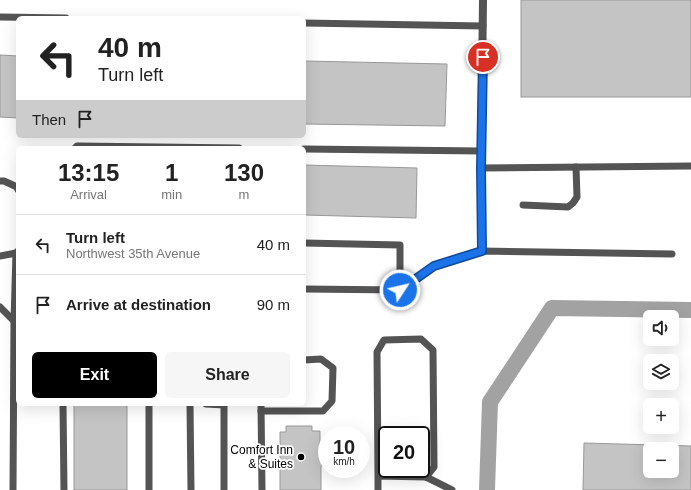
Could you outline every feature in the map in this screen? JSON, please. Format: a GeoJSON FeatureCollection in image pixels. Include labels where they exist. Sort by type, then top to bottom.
{"type":"FeatureCollection","features":[{"type":"Feature","properties":{"kind":"street"},"geometry":{"type":"LineString","coordinates":[[482,251],[481,168],[483,0]]}},
{"type":"Feature","properties":{"kind":"lane"},"geometry":{"type":"LineString","coordinates":[[0,17],[16,17]]}},
{"type":"Feature","properties":{"kind":"lane"},"geometry":{"type":"LineString","coordinates":[[306,23],[483,26]]}},
{"type":"Feature","properties":{"kind":"lane"},"geometry":{"type":"LineString","coordinates":[[306,149],[482,151]]}},
{"type":"Feature","properties":{"kind":"lane"},"geometry":{"type":"LineString","coordinates":[[481,168],[691,166]]}},
{"type":"Feature","properties":{"kind":"lane"},"geometry":{"type":"LineString","coordinates":[[523,205],[568,207],[577,197],[576,167]]}},
{"type":"Feature","properties":{"kind":"lane"},"geometry":{"type":"LineString","coordinates":[[0,181],[16,187]]}},
{"type":"Feature","properties":{"kind":"lane"},"geometry":{"type":"LineString","coordinates":[[306,243],[400,245],[400,290]]}},
{"type":"Feature","properties":{"kind":"lane"},"geometry":{"type":"LineString","coordinates":[[306,289],[400,290],[434,266],[482,251],[672,254]]}},
{"type":"Feature","properties":{"kind":"lane"},"geometry":{"type":"LineString","coordinates":[[0,256],[16,252]]}},
{"type":"Feature","properties":{"kind":"lane"},"geometry":{"type":"LineString","coordinates":[[12,490],[16,275]]}},
{"type":"Feature","properties":{"kind":"lane"},"geometry":{"type":"LineString","coordinates":[[0,307],[14,321]]}},
{"type":"Feature","properties":{"kind":"lane"},"geometry":{"type":"LineString","coordinates":[[378,476],[377,352],[384,340],[422,339],[433,350],[434,467],[430,472]]}},
{"type":"Feature","properties":{"kind":"lane"},"geometry":{"type":"LineString","coordinates":[[262,490],[261,408],[323,411],[332,401],[333,368],[321,359],[306,360]]}},
{"type":"Feature","properties":{"kind":"lane"},"geometry":{"type":"LineString","coordinates":[[63,406],[64,490]]}},
{"type":"Feature","properties":{"kind":"lane"},"geometry":{"type":"LineString","coordinates":[[148,406],[149,490]]}},
{"type":"Feature","properties":{"kind":"lane"},"geometry":{"type":"LineString","coordinates":[[190,406],[190,490]]}},
{"type":"Feature","properties":{"kind":"lane"},"geometry":{"type":"LineString","coordinates":[[224,406],[224,490]]}},
{"type":"Feature","properties":{"kind":"lane"},"geometry":{"type":"LineString","coordinates":[[378,478],[378,490]]}},
{"type":"Feature","properties":{"kind":"lane"},"geometry":{"type":"LineString","coordinates":[[428,478],[452,490]]}},
{"type":"Feature","properties":{"kind":"building"},"geometry":{"type":"Polygon","coordinates":[[[521,0],[691,0],[691,97],[521,97],[521,0]]]}},
{"type":"Feature","properties":{"kind":"building"},"geometry":{"type":"Polygon","coordinates":[[[0,55],[16,56],[16,118],[0,117],[0,55]]]}},
{"type":"Feature","properties":{"kind":"building"},"geometry":{"type":"Polygon","coordinates":[[[306,61],[447,64],[445,126],[306,124],[306,61]]]}},
{"type":"Feature","properties":{"kind":"building"},"geometry":{"type":"Polygon","coordinates":[[[306,165],[417,168],[416,218],[306,215],[306,165]]]}},
{"type":"Feature","properties":{"kind":"building"},"geometry":{"type":"Polygon","coordinates":[[[74,406],[127,406],[127,490],[74,490],[74,406]]]}},
{"type":"Feature","properties":{"kind":"building","name":"Comfort Inn & Suites"},"geometry":{"type":"Polygon","coordinates":[[[286,426],[312,426],[312,431],[318,431],[318,478],[321,478],[321,490],[280,490],[280,432],[286,432],[286,426]]]}},
{"type":"Feature","properties":{"kind":"building"},"geometry":{"type":"Polygon","coordinates":[[[584,443],[643,445],[643,478],[679,478],[679,446],[691,446],[691,490],[583,490],[584,443]]]}},
{"type":"Feature","properties":{"kind":"waterway"},"geometry":{"type":"LineString","coordinates":[[487,490],[490,402],[552,308],[691,310]]}},
{"type":"Feature","properties":{"kind":"place","name":"Comfort Inn & Suites"},"geometry":{"type":"Point","coordinates":[301,457]}},
{"type":"Feature","properties":{"kind":"route"},"geometry":{"type":"LineString","coordinates":[[400,290],[434,266],[482,251],[481,168],[483,57]]}}]}
